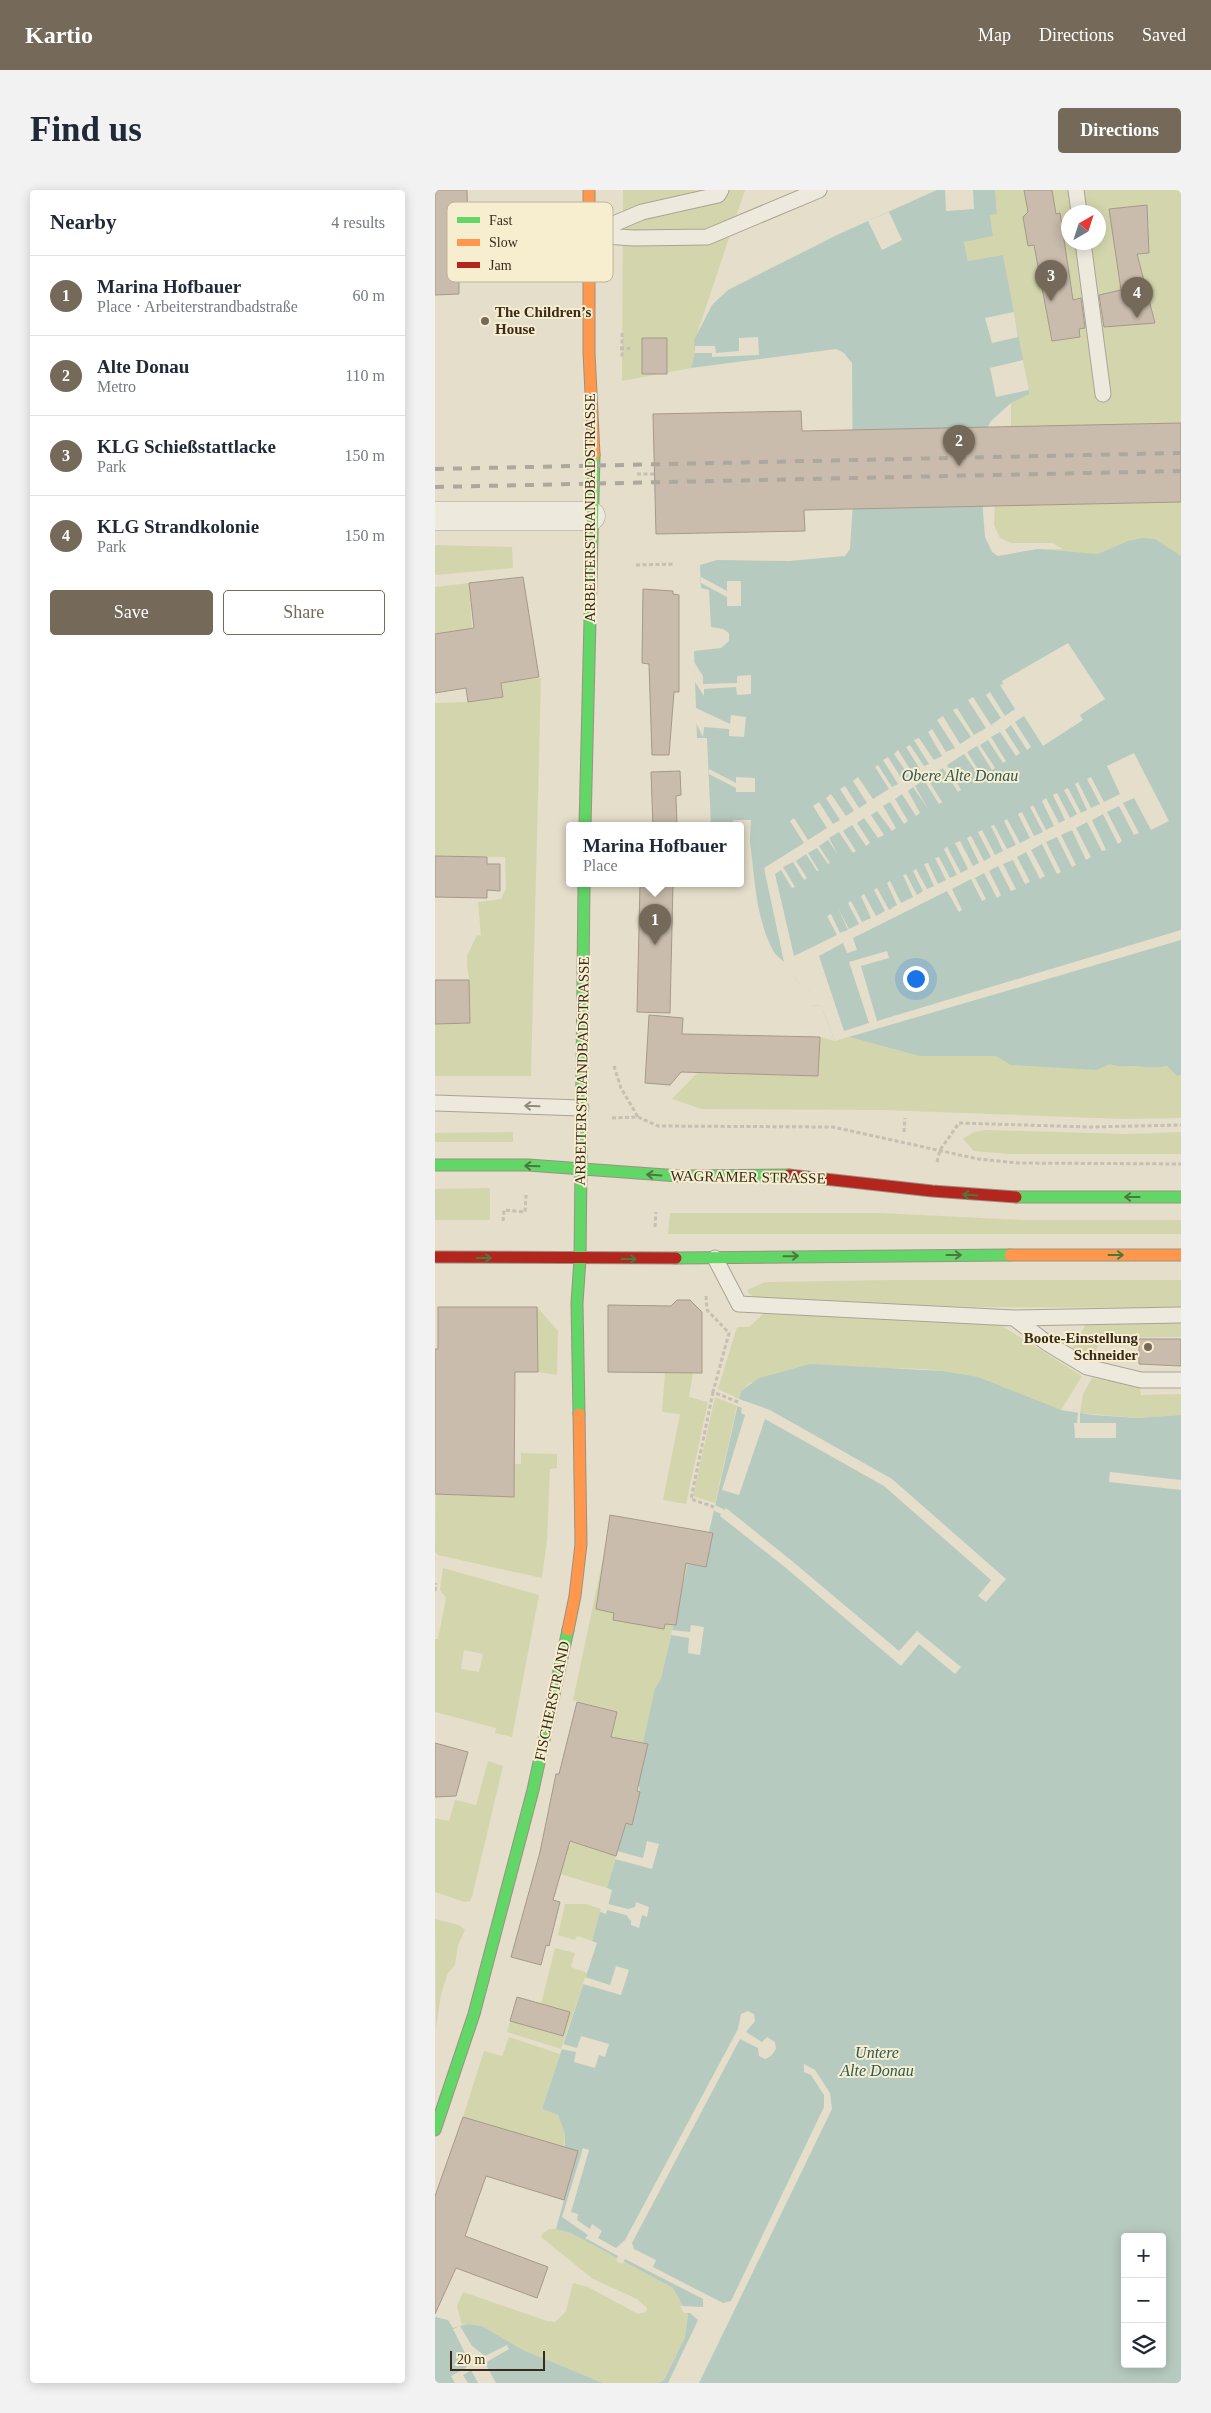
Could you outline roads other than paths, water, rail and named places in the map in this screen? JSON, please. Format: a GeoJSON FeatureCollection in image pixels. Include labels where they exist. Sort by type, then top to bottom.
{"type":"FeatureCollection","features":[{"type":"Feature","properties":{"kind":"main road","name":"ARBEITERSTRANDBADSTRASSE"},"geometry":{"type":"LineString","coordinates":[[585,822],[593,439],[589,352],[589,282]]}},
{"type":"Feature","properties":{"kind":"main road","name":"ARBEITERSTRANDBADSTRASSE"},"geometry":{"type":"LineString","coordinates":[[580,1259],[584,887]]}},
{"type":"Feature","properties":{"kind":"main road","name":"WAGRAMER STRASSE"},"geometry":{"type":"LineString","coordinates":[[435,1165],[528,1165],[672,1176],[802,1175],[932,1191],[1005,1197],[1181,1198]]}},
{"type":"Feature","properties":{"kind":"main road"},"geometry":{"type":"LineString","coordinates":[[435,1257],[580,1259],[855,1255],[1181,1255]]}},
{"type":"Feature","properties":{"kind":"main road","name":"FISCHERSTRAND"},"geometry":{"type":"LineString","coordinates":[[435,2130],[474,2014],[528,1809],[575,1596],[581,1544],[577,1303],[580,1259]]}},
{"type":"Feature","properties":{"kind":"street"},"geometry":{"type":"LineString","coordinates":[[435,516],[591,516]]}},
{"type":"Feature","properties":{"kind":"lane"},"geometry":{"type":"LineString","coordinates":[[613,225],[642,212],[718,195],[721,190]]}},
{"type":"Feature","properties":{"kind":"lane"},"geometry":{"type":"LineString","coordinates":[[613,237],[707,237],[819,190]]}},
{"type":"Feature","properties":{"kind":"lane"},"geometry":{"type":"LineString","coordinates":[[1076,190],[1078,205]]}},
{"type":"Feature","properties":{"kind":"lane"},"geometry":{"type":"LineString","coordinates":[[1084,250],[1103,394]]}},
{"type":"Feature","properties":{"kind":"lane"},"geometry":{"type":"LineString","coordinates":[[435,1103],[581,1108]]}},
{"type":"Feature","properties":{"kind":"lane"},"geometry":{"type":"LineString","coordinates":[[715,1258],[739,1304],[1013,1318],[1181,1315]]}},
{"type":"Feature","properties":{"kind":"lane"},"geometry":{"type":"LineString","coordinates":[[1013,1318],[1087,1367],[1141,1380],[1181,1380]]}},
{"type":"Feature","properties":{"kind":"water","name":"Obere Alte Donau"},"geometry":{"type":"Polygon","coordinates":[[[937,190],[995,190],[997,214],[990,215],[993,236],[964,242],[968,261],[1003,255],[1029,394],[1011,403],[991,421],[982,437],[985,537],[992,552],[998,556],[1038,549],[1098,554],[1128,541],[1142,538],[1155,539],[1181,556],[1181,1075],[1177,1076],[1167,1066],[1150,1068],[1110,1064],[1097,1070],[1011,1065],[995,1056],[919,1056],[849,1037],[835,1041],[821,1006],[811,1005],[811,991],[801,986],[781,963],[765,932],[757,896],[750,841],[744,841],[744,822],[711,822],[707,738],[697,738],[694,651],[721,648],[729,641],[729,633],[723,629],[711,627],[709,590],[701,588],[700,565],[717,560],[789,561],[845,556],[850,549],[853,501],[852,363],[844,353],[836,349],[691,368],[695,353],[694,340],[712,305],[728,290],[839,234],[937,190]]]}},
{"type":"Feature","properties":{"kind":"water","name":"Untere Alte Donau"},"geometry":{"type":"Polygon","coordinates":[[[810,1364],[943,1371],[978,1377],[1061,1410],[1093,1415],[1138,1418],[1181,1415],[1181,2383],[658,2383],[664,2380],[685,2337],[688,2315],[673,2288],[571,2233],[556,2229],[564,2200],[565,2134],[558,2115],[542,2109],[597,1943],[592,1941],[600,1912],[606,1914],[612,1890],[607,1888],[626,1823],[632,1825],[639,1793],[636,1774],[647,1744],[643,1743],[655,1688],[661,1678],[688,1564],[706,1566],[713,1533],[709,1532],[741,1391],[759,1378],[810,1364]]]}},
{"type":"Feature","properties":{"kind":"water"},"geometry":{"type":"Polygon","coordinates":[[[435,2317],[448,2320],[453,2328],[468,2324],[482,2326],[523,2350],[603,2383],[435,2383],[435,2317]]]}},
{"type":"Feature","properties":{"kind":"railway"},"geometry":{"type":"LineString","coordinates":[[435,469],[1181,453]]}},
{"type":"Feature","properties":{"kind":"railway"},"geometry":{"type":"LineString","coordinates":[[435,487],[1181,471]]}},
{"type":"Feature","properties":{"kind":"place","name":"KLG Schießstattlacke"},"geometry":{"type":"Point","coordinates":[1051,301]}},
{"type":"Feature","properties":{"kind":"place","name":"KLG Strandkolonie"},"geometry":{"type":"Point","coordinates":[1137,318]}},
{"type":"Feature","properties":{"kind":"place","name":"The Children’s House"},"geometry":{"type":"Point","coordinates":[485,321]}},
{"type":"Feature","properties":{"kind":"place","name":"Alte Donau"},"geometry":{"type":"Point","coordinates":[959,466]}},
{"type":"Feature","properties":{"kind":"place","name":"Marina Hofbauer"},"geometry":{"type":"Point","coordinates":[655,945]}},
{"type":"Feature","properties":{"kind":"place","name":"Boote-Einstellung Schneider"},"geometry":{"type":"Point","coordinates":[1148,1347]}}]}
